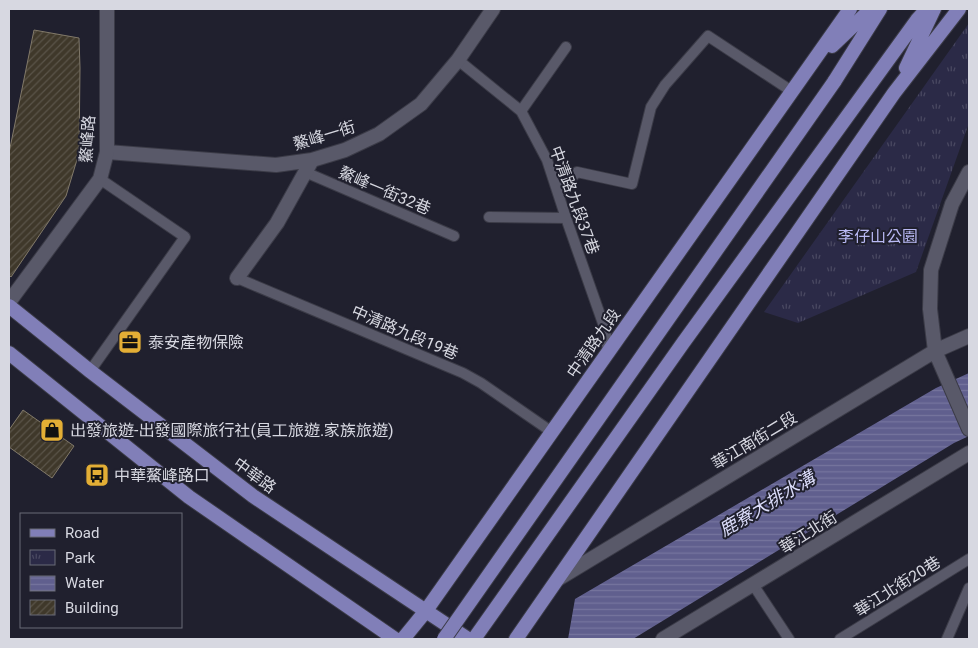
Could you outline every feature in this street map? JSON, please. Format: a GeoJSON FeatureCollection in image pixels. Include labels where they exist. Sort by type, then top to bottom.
{"type":"FeatureCollection","features":[{"type":"Feature","properties":{"kind":"main road","name":"中清路九段"},"geometry":{"type":"LineString","coordinates":[[403,639],[425,612],[850,9]]}},
{"type":"Feature","properties":{"kind":"main road","name":"中清路九段"},"geometry":{"type":"LineString","coordinates":[[811,66],[871,9]]}},
{"type":"Feature","properties":{"kind":"main road"},"geometry":{"type":"LineString","coordinates":[[444,639],[834,82],[880,9]]}},
{"type":"Feature","properties":{"kind":"main road"},"geometry":{"type":"LineString","coordinates":[[474,639],[683,343],[917,20],[927,9]]}},
{"type":"Feature","properties":{"kind":"main road"},"geometry":{"type":"LineString","coordinates":[[894,93],[934,9]]}},
{"type":"Feature","properties":{"kind":"main road"},"geometry":{"type":"LineString","coordinates":[[516,639],[894,93],[959,9]]}},
{"type":"Feature","properties":{"kind":"main road","name":"中華路"},"geometry":{"type":"LineString","coordinates":[[9,304],[90,371],[253,496],[468,639]]}},
{"type":"Feature","properties":{"kind":"main road"},"geometry":{"type":"LineString","coordinates":[[9,353],[189,497],[395,639]]}},
{"type":"Feature","properties":{"kind":"street","name":"鰲峰路"},"geometry":{"type":"LineString","coordinates":[[9,304],[100,179],[107,152],[107,9]]}},
{"type":"Feature","properties":{"kind":"street","name":"鰲峰一街"},"geometry":{"type":"LineString","coordinates":[[107,152],[309,166],[379,134],[421,104],[458,60],[493,9]]}},
{"type":"Feature","properties":{"kind":"street"},"geometry":{"type":"LineString","coordinates":[[237,278],[277,223],[309,166]]}},
{"type":"Feature","properties":{"kind":"street"},"geometry":{"type":"LineString","coordinates":[[969,172],[952,204],[931,270],[930,309],[935,351],[969,429]]}},
{"type":"Feature","properties":{"kind":"street","name":"華江南街二段"},"geometry":{"type":"LineString","coordinates":[[558,579],[935,351],[969,336]]}},
{"type":"Feature","properties":{"kind":"street","name":"華江北街"},"geometry":{"type":"LineString","coordinates":[[663,639],[754,586],[969,453]]}},
{"type":"Feature","properties":{"kind":"lane"},"geometry":{"type":"LineString","coordinates":[[558,192],[577,172],[632,184],[650,107],[665,86],[708,36],[793,92]]}},
{"type":"Feature","properties":{"kind":"lane"},"geometry":{"type":"LineString","coordinates":[[521,111],[566,47]]}},
{"type":"Feature","properties":{"kind":"lane","name":"中清路九段37巷"},"geometry":{"type":"LineString","coordinates":[[458,60],[521,111],[547,160],[605,329],[608,351]]}},
{"type":"Feature","properties":{"kind":"lane","name":"鰲峰一街32巷"},"geometry":{"type":"LineString","coordinates":[[309,166],[454,236]]}},
{"type":"Feature","properties":{"kind":"lane"},"geometry":{"type":"LineString","coordinates":[[90,371],[185,236],[100,179]]}},
{"type":"Feature","properties":{"kind":"lane"},"geometry":{"type":"LineString","coordinates":[[489,217],[566,218]]}},
{"type":"Feature","properties":{"kind":"lane","name":"中清路九段19巷"},"geometry":{"type":"LineString","coordinates":[[237,278],[463,373],[481,383],[552,432]]}},
{"type":"Feature","properties":{"kind":"lane","name":"華江北街20巷"},"geometry":{"type":"LineString","coordinates":[[840,639],[969,559]]}},
{"type":"Feature","properties":{"kind":"lane"},"geometry":{"type":"LineString","coordinates":[[754,586],[789,639]]}},
{"type":"Feature","properties":{"kind":"lane"},"geometry":{"type":"LineString","coordinates":[[947,639],[969,588]]}},
{"type":"Feature","properties":{"kind":"green space","name":"李仔山公園"},"geometry":{"type":"Polygon","coordinates":[[[969,23],[969,123],[916,272],[798,323],[764,312],[969,23]]]}},
{"type":"Feature","properties":{"kind":"water","name":"鹿寮大排水溝"},"geometry":{"type":"Polygon","coordinates":[[[969,373],[969,436],[954,443],[633,639],[568,639],[575,599],[936,388],[969,373]]]}},
{"type":"Feature","properties":{"kind":"building"},"geometry":{"type":"Polygon","coordinates":[[[34,30],[79,38],[79,153],[66,196],[11,277],[9,275],[9,153],[34,30]]]}},
{"type":"Feature","properties":{"kind":"building"},"geometry":{"type":"Polygon","coordinates":[[[23,410],[74,446],[52,478],[9,447],[9,430],[23,410]]]}},
{"type":"Feature","properties":{"kind":"place","name":"泰安產物保險"},"geometry":{"type":"Point","coordinates":[130,342]}},
{"type":"Feature","properties":{"kind":"place","name":"出發旅遊-出發國際旅行社(員工旅遊.家族旅遊)"},"geometry":{"type":"Point","coordinates":[52,430]}},
{"type":"Feature","properties":{"kind":"place","name":"中華鰲峰路口"},"geometry":{"type":"Point","coordinates":[97,475]}}]}
